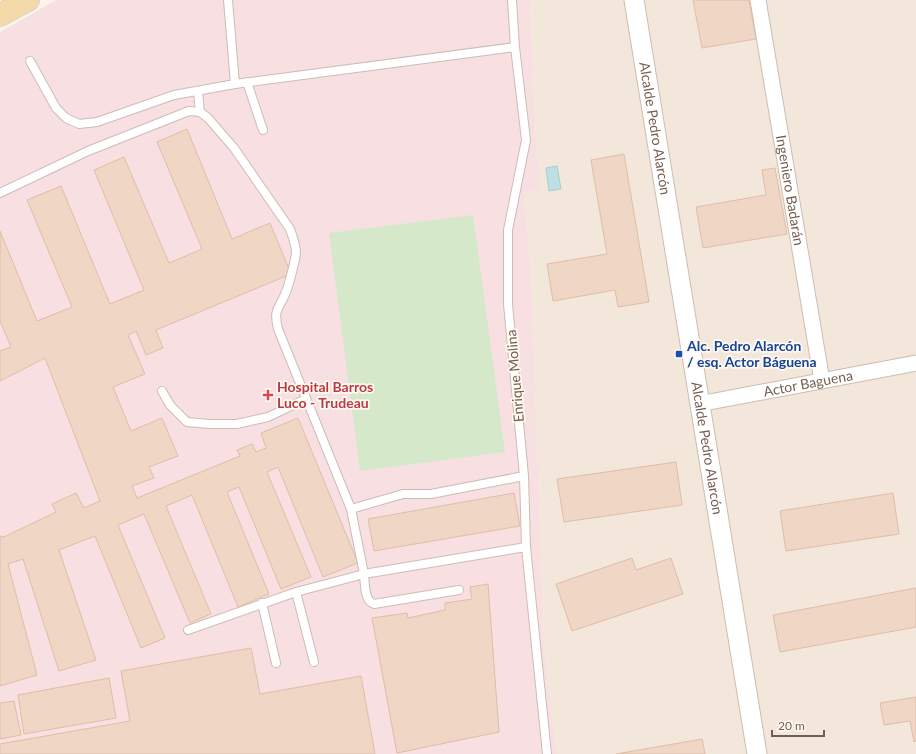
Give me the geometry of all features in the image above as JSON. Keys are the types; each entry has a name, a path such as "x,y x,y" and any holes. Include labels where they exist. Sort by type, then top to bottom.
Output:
{"main road":[{"path":"0,15 28,0"}],"street":[{"name":"Alcalde Pedro Alarcón","path":"634,0 757,754"},
{"name":"Ingeniero Badarán","path":"758,0 822,381"},
{"name":"Actor Baguena","path":"699,404 916,363"}],"lane":[{"path":"228,0 235,84"},
{"name":"Enrique Molina","path":"512,0 515,47 526,140 508,230 508,304 524,476 526,547 547,754"},
{"path":"30,61 56,108 66,118 79,124 97,122 174,95 235,84 515,47"},
{"path":"247,82 263,130"},
{"path":"198,91 200,112"},
{"path":"0,193 96,148 189,111 200,112 208,118 234,148 290,229 294,240 296,253 291,274 286,292 278,307 275,317 278,329 351,509 370,603 374,604 459,590"},
{"path":"162,391 170,405 187,422 209,424 237,424 268,417 306,399"},
{"path":"351,509 403,494 432,494 524,476"},
{"path":"188,630 296,592 364,574 526,547"},
{"path":"296,592 314,662"},
{"path":"262,604 276,663"}],"shaded area":[{"name":"Hospital Barros Luco - Trudeau","path":"56,0 530,0 536,140 542,191 524,192 531,271 544,642 557,754 0,754 0,32"},
{"path":"530,0 916,0 916,754 557,754 544,642 531,271 524,192 542,191 536,140"}],"green space":[{"path":"473,215 505,452 360,471 329,233"}],"water":[{"path":"557,166 561,189 549,191 546,168"}],"building":[{"path":"693,0 749,0 756,39 702,48"},
{"path":"187,129 232,239 270,223 291,274 156,330 163,348 146,355 136,331 128,335 145,374 113,387 131,431 162,418 178,456 149,467 154,478 132,486 137,498 240,456 237,450 252,444 256,452 266,448 261,433 298,418 358,563 323,577 278,467 267,472 311,577 281,589 239,487 227,492 269,594 238,607 192,495 166,506 211,614 190,623 144,514 118,525 165,638 141,648 95,536 59,550 96,660 59,671 23,559 8,564 37,675 0,686 0,536 4,537 56,512 52,504 76,493 84,508 100,501 45,358 0,381 0,351 11,347 0,321 0,231 37,321 72,307 27,200 61,186 110,304 144,290 94,170 124,157 169,263 202,249 157,142"},
{"path":"624,154 649,302 618,307 615,290 553,301 547,264 607,254 591,160"},
{"path":"775,168 787,234 703,248 696,207 766,195 762,170"},
{"path":"676,462 682,505 564,522 557,479"},
{"path":"514,493 520,526 374,551 368,519"},
{"path":"893,493 899,534 786,551 780,511"},
{"path":"632,558 636,570 671,558 683,594 572,631 556,584"},
{"path":"488,584 499,732 397,753 372,618 407,613 408,618 445,610 445,603 472,599 470,587"},
{"path":"916,588 916,627 780,652 773,615"},
{"path":"251,648 260,694 361,676 375,754 0,754 0,744 130,721 121,671"},
{"path":"109,678 116,718 24,734 18,695"},
{"path":"916,697 916,741 914,742 910,721 884,725 880,703"},
{"path":"14,701 21,735 0,739 0,703"},
{"path":"702,739 705,754 616,754"}],"place":[{"name":"Alc. Pedro Alarcón / esq. Actor Báguena","path":"679,354"},
{"name":"Hospital Barros Luco - Trudeau","path":"268,395"}]}
